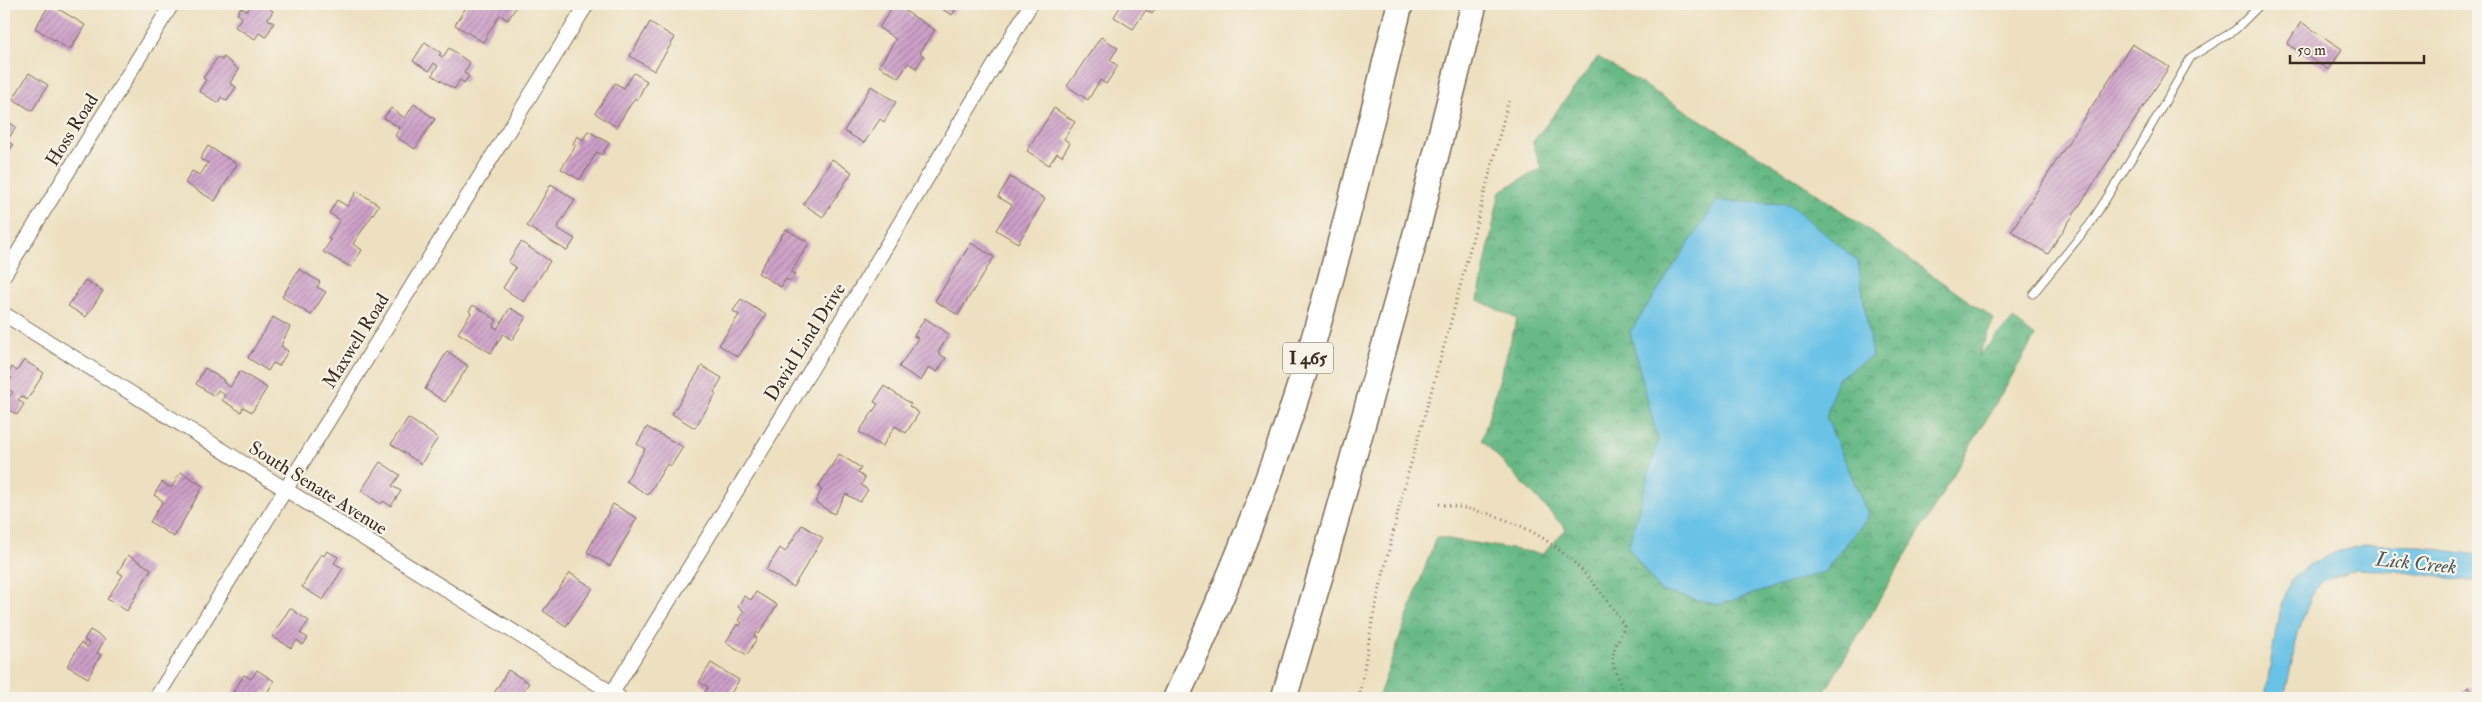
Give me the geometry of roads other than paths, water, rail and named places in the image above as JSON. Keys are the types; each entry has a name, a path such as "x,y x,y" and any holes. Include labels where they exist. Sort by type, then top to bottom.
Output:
{"highway":[{"name":"I 465","path":"1176,698 1245,543 1303,375 1327,292 1400,4"},
{"path":"1284,698 1323,567 1414,239 1474,4"}],"street":[{"name":"Hoss Road","path":"4,275 172,4"},
{"name":"Maxwell Road","path":"156,698 587,4"},
{"name":"David Lind Drive","path":"614,696 1031,4"},
{"name":"South Senate Avenue","path":"4,314 614,696"}],"lane":[{"path":"2033,294 2090,224 2141,144 2191,57 2235,30 2261,4"}],"water":[{"path":"1717,201 1789,204 1858,261 1872,356 1837,379 1826,417 1869,516 1824,572 1718,605 1660,591 1628,547 1658,441 1630,332"},
{"name":"Lick Creek","path":"2369,544 2415,546 2478,555 2478,582 2396,571 2357,569 2322,581 2311,597 2298,633 2284,698 2265,698 2278,618 2290,581 2309,565 2336,552"}]}
